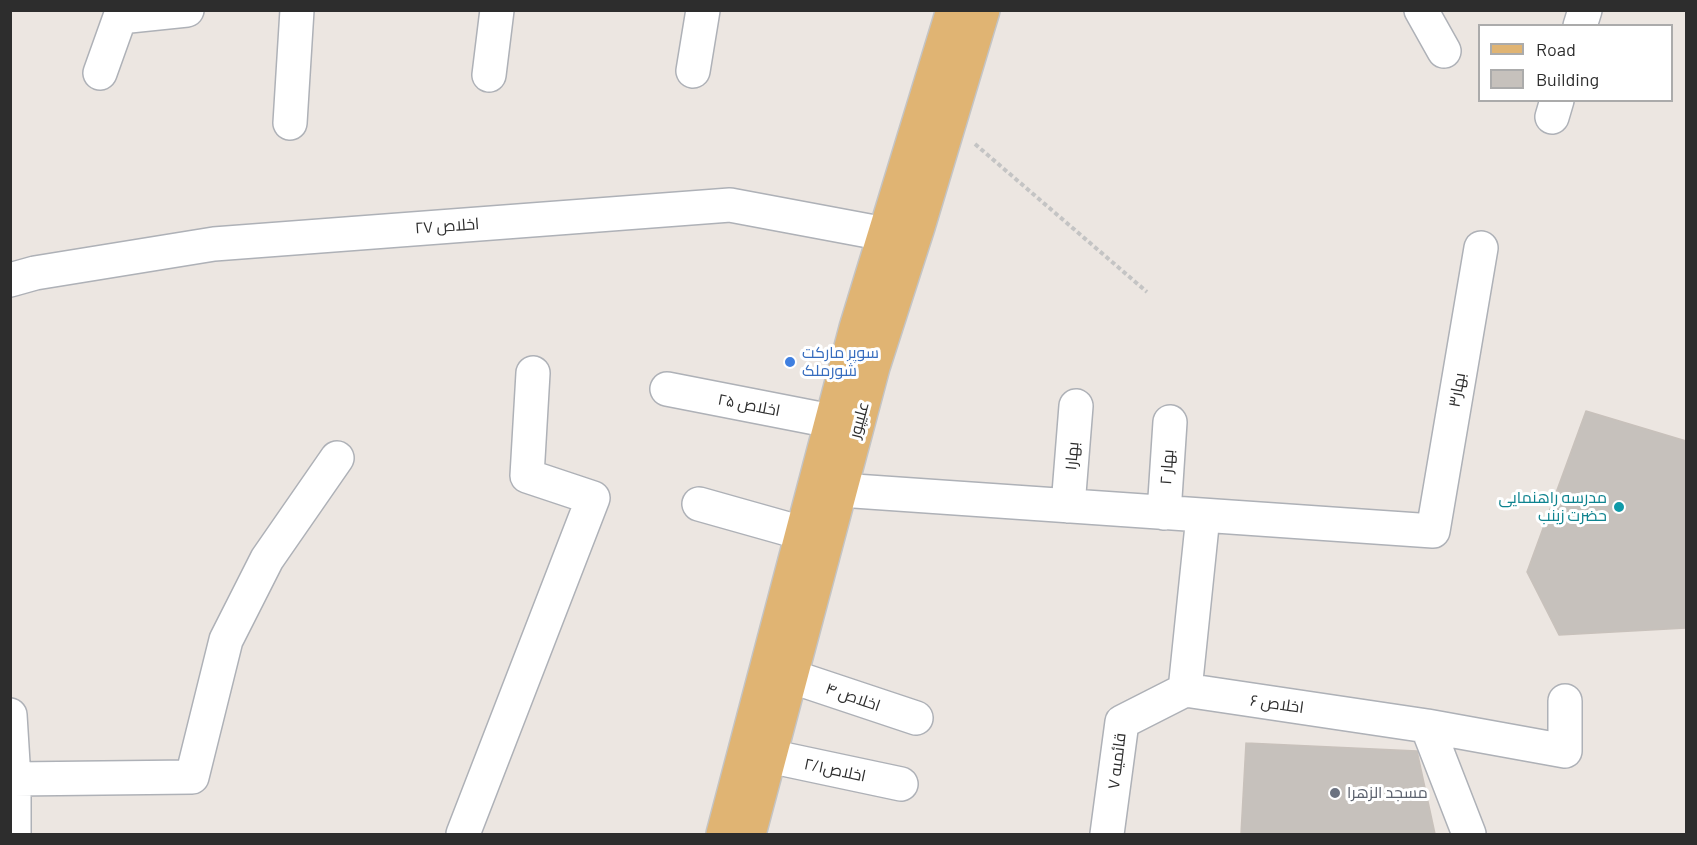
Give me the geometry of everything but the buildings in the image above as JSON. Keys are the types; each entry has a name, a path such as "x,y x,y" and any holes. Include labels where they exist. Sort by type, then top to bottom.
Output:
{"main road":[{"name":"علیپور","path":"749,834 790,676 827,490 831,421 856,328 953,10"},
{"name":"علیپور","path":"723,834 802,533 827,490 873,367 983,10"}],"street":[{"path":"100,73 120,17 187,10"},
{"path":"290,123 297,10"},
{"path":"489,75 497,10"},
{"path":"693,71 703,10"},
{"path":"1421,10 1444,51"},
{"name":"اخلاص ۲۷","path":"10,280 35,273 214,244 730,205 885,234"},
{"name":"بهار۳","path":"1203,516 1433,531 1481,248"},
{"path":"463,834 593,498 527,476 533,373"},
{"name":"اخلاص ۲۵","path":"667,389 831,421"},
{"name":"بهار۱","path":"1068,506 1076,406"},
{"name":"بهار ۲","path":"1164,513 1170,422"},
{"path":"14,779 192,777 226,640 267,559 337,458"},
{"path":"827,490 1203,516 1185,690"},
{"path":"699,504 802,533"},
{"name":"اخلاص ۴","path":"790,676 916,718"},
{"name":"اخلاص ۶","path":"1185,690 1427,726 1565,751 1565,700"},
{"name":"قائمیه ۷","path":"1107,834 1122,722 1185,690"},
{"path":"10,715 14,779 14,834"},
{"path":"1427,726 1469,834"},
{"name":"اخلاص۲/۱","path":"769,756 901,784"}],"path":[{"path":"950,122 1147,292"}],"place":[{"name":"سوپر مارکت شورملک","path":"790,362"},
{"name":"مدرسه راهنمایی حضرت زینب","path":"1619,507"},
{"name":"مسجد الزهرا","path":"1335,793"}]}
